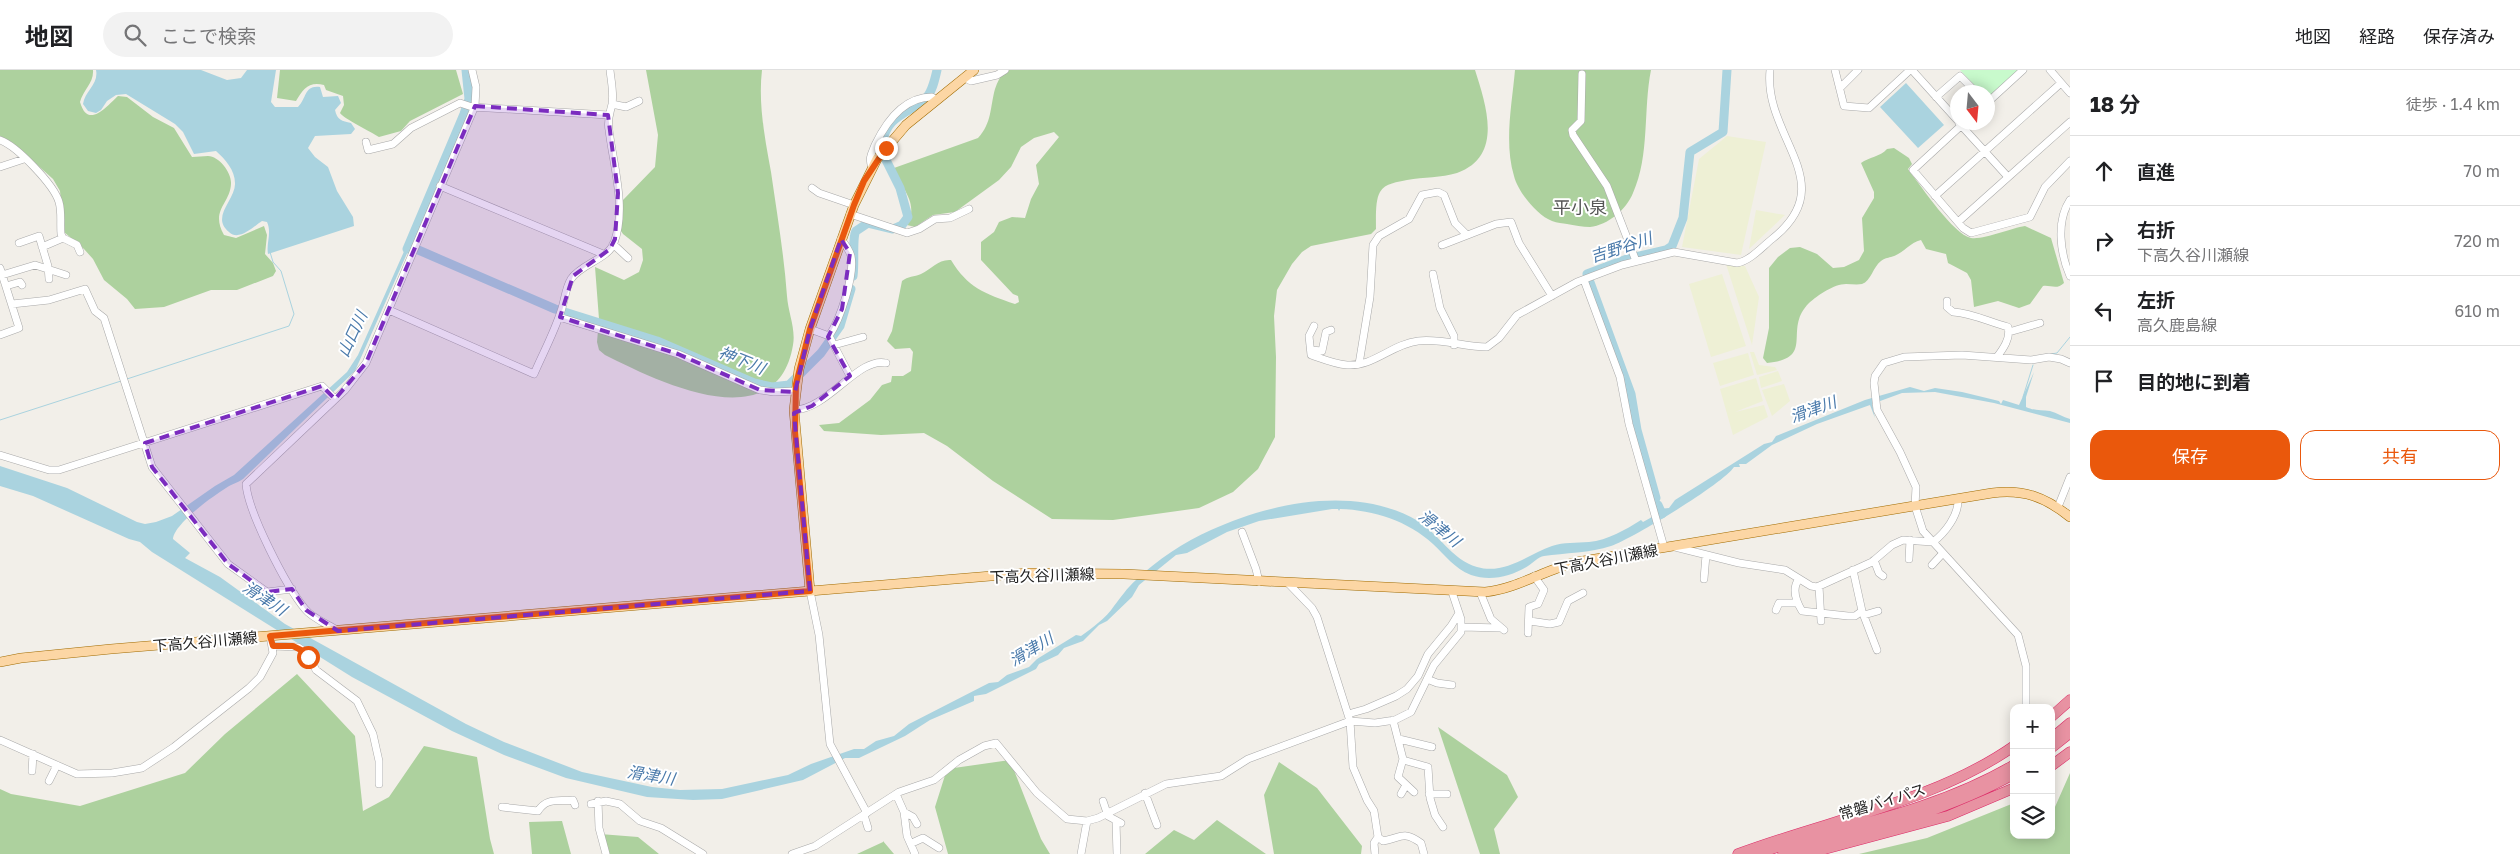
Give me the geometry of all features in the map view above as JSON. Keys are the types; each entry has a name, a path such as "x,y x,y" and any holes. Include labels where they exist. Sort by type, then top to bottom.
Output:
{"highway":[{"path":"2055,713 2070,700"},
{"path":"2055,735 2070,723"},
{"path":"2055,745 2070,733"},
{"path":"1738,854 1919,794 1969,772 2010,748"},
{"path":"2055,763 2070,752"},
{"name":"常磐バイパス","path":"1755,854 1926,804 1976,785 2010,767"},
{"name":"常磐バイパス","path":"1782,854 1929,812 1964,800 2010,776"},
{"path":"1806,854 1948,816 2010,790"}],"main road":[{"path":"810,591 794,410 799,369 810,329 850,214 875,163 929,98 965,78 974,70"},
{"name":"下高久谷川瀬線","path":"0,662 52,654 1027,573 1124,574 1288,584 1480,592 1503,589 1534,576 1577,562 1958,499 2016,492 2042,498 2070,517"}],"street":[{"path":"338,631 306,610 292,589 266,544 246,484 355,379 366,363 474,106 476,87 472,70"},
{"path":"389,310 534,374 560,313 566,290 573,276 614,244 618,193 608,115 612,104 610,70"},
{"path":"965,78 971,81 997,75 1005,70"},
{"path":"1314,326 1309,336 1311,355 1328,362 1349,366 1367,363 1401,343 1421,340 1487,347 1498,338 1517,315 1587,279 1635,258 1674,252 1742,262 1781,232 1798,210 1803,194 1802,180 1774,107 1770,86 1770,70"},
{"path":"1836,70 1844,106 1870,108 1911,70 1950,112"},
{"path":"1840,88 1858,70"},
{"path":"1995,96 2023,70"},
{"path":"2050,70 2070,93"},
{"path":"1582,74 1581,121 1572,130 1573,135 1577,145 1603,178 1635,258"},
{"path":"1936,97 1960,76 1969,85"},
{"path":"1935,196 2061,83"},
{"path":"875,163 870,162 871,154 890,118 929,98"},
{"path":"612,104 626,106 639,101"},
{"path":"366,142 368,150 388,146 411,128 458,103 474,106 608,115"},
{"path":"1958,222 2070,122"},
{"path":"1954,130 1913,170 1967,232 1976,234 2030,217 2045,187 2070,161"},
{"path":"1967,130 2008,177"},
{"path":"0,140 10,145 44,177 59,202 60,224 64,238 77,245 80,252"},
{"path":"0,167 24,159"},
{"path":"440,186 603,254"},
{"path":"812,188 819,193 854,205"},
{"path":"1359,364 1370,297 1373,245 1378,236 1405,222 1422,195 1438,192 1444,195 1455,223 1467,235"},
{"path":"2070,200 2061,223 2064,258 2070,276"},
{"path":"850,214 907,233 938,218 950,218 968,208"},
{"path":"1442,245 1496,224 1511,222 1519,243 1552,296"},
{"path":"19,243 39,236 49,279"},
{"path":"42,248 64,238"},
{"path":"841,239 848,248 852,264 840,317 831,340 850,376"},
{"path":"614,244 628,258"},
{"path":"0,335 19,328 1,271 35,265 66,275"},
{"path":"1434,274 1440,308 1454,336 1454,345"},
{"path":"1587,279 1620,377 1629,424 1646,470 1658,525 1669,547 1739,563 1775,567 1785,570 1811,586 1819,586 1874,560 1892,545 1903,540 1933,542 1941,536 1948,526 1958,505 1958,499"},
{"path":"6,286 20,282 22,285"},
{"path":"12,304 49,300 84,289 95,311 104,318 152,467 228,564 263,590 292,589"},
{"path":"1946,301 1947,306 1953,312 1967,312 1974,317 2008,327 2009,332 2004,347 1997,357"},
{"path":"560,313 678,354 760,390 774,392 796,388"},
{"path":"2009,332 2040,323"},
{"path":"810,329 831,340 863,337"},
{"path":"1311,350 1322,351 1326,332 1331,330"},
{"path":"2026,704 2026,666 2018,635 1923,531 1915,506 1916,487 1877,409 1875,376 1888,361 1904,357 1997,357 2031,360 2056,358 2070,363"},
{"path":"794,410 803,410 812,406 836,391 850,376 880,361 886,362"},
{"path":"0,455 54,471 322,386 334,399"},
{"path":"2058,508 2070,477"},
{"path":"1242,532 1259,582"},
{"path":"1909,559 1910,540"},
{"path":"1932,565 1943,553"},
{"path":"1704,579 1706,555"},
{"path":"1874,560 1879,573 1883,576"},
{"path":"1853,570 1863,613 1877,650"},
{"path":"1529,627 1529,607 1538,604 1544,590 1534,576"},
{"path":"1799,579 1795,587 1796,603 1802,614 1821,617 1855,616 1863,613 1878,612"},
{"path":"1288,584 1312,608 1317,617 1349,717 1353,767 1367,800 1374,810 1378,837 1374,843 1375,854"},
{"path":"1819,586 1821,617"},
{"path":"810,591 820,635 828,738 865,814 868,828"},
{"path":"1349,717 1375,723 1393,720 1411,712 1440,657 1458,635 1462,627 1452,592"},
{"path":"1462,627 1502,629 1491,619 1480,592"},
{"path":"1519,627 1559,622 1568,601 1583,593"},
{"path":"1776,610 1779,603 1796,603"},
{"path":"792,854 814,846 896,794 934,780 959,760 984,746 996,743 1038,794 1067,819 1087,821 1108,813 1145,793 1176,781 1221,776 1248,759 1349,717 1396,696 1407,689 1418,676 1428,654 1459,613"},
{"path":"1476,635 1485,627"},
{"path":"0,740 68,772 87,775 129,772 150,764 249,688 260,677 271,658 272,636"},
{"path":"273,646 298,647 307,653 316,670 357,701 373,734 379,761 379,784"},
{"path":"1427,679 1437,683 1452,685"},
{"path":"1393,720 1403,760 1398,777 1414,792"},
{"path":"1398,739 1415,742 1419,749 1432,747"},
{"path":"32,770 33,754"},
{"path":"1403,760 1428,767 1429,794 1435,815 1443,827"},
{"path":"49,781 56,765"},
{"path":"1402,794 1406,785"},
{"path":"1145,793 1157,825"},
{"path":"896,794 904,812 907,836 912,843 915,854"},
{"path":"1429,794 1447,794"},
{"path":"502,807 538,811 544,803 552,800 573,800 575,805"},
{"path":"1104,801 1108,816 1119,822 1117,854"},
{"path":"606,854 594,802 620,804 640,821 661,828 703,854"},
{"path":"904,812 913,817 917,824"},
{"path":"1081,854 1087,821"},
{"path":"1378,837 1383,841 1400,835 1412,837 1421,843 1424,854"},
{"path":"912,843 923,838 939,848"}],"highlighted area":[{"path":"475,106 608,115 618,193 615,239 610,249 573,276 560,317 678,354 760,390 795,392 810,329 841,239 850,253 842,309 828,337 850,376 812,406 794,413 810,591 338,631 306,610 292,589 267,592 228,564 152,467 145,443 322,386 335,399 366,363"}],"green space":[{"path":"0,70 93,70 92,79 80,102 83,110 88,114 93,115 103,110 118,96 127,97 153,117 174,128 192,157 208,156 220,162 227,170 231,180 230,191 219,219 224,235 236,238 264,226 267,235 265,254 273,263 276,271 273,276 237,290 211,290 164,307 135,309 127,299 104,280 93,259 84,249 64,232 60,191 53,179 15,145 0,137"},
{"path":"280,70 456,70 463,94 410,121 401,131 379,137 342,115 340,113 344,105 343,96 326,90 324,85 310,85 301,93 296,101 277,98"},
{"path":"646,70 762,70 761,96 766,147 794,339 782,374 764,391 740,397 712,396 683,389 627,366 599,350 597,342 599,319 595,267 624,280 639,272 643,260 642,249 623,234 619,228 623,200 655,167 658,135"},
{"path":"1004,70 1475,70 1487,113 1488,128 1486,142 1481,155 1472,165 1457,173 1445,176 1392,183 1382,189 1378,195 1376,229 1371,234 1311,246 1302,252 1292,264 1277,290 1274,316 1276,357 1275,437 1258,469 1233,492 1199,508 1113,520 1052,519 993,481 947,446 924,433 881,435 824,431 819,425 839,423 870,400 882,385 891,382 892,376 903,376 911,371 913,352 910,348 895,349 887,341 892,331 904,279 921,274 942,261 951,260 970,283 986,293 1015,304 1019,302 1018,296 1013,294 981,260 981,242 994,232 999,222 1012,217 1025,218 1031,199 1039,184 1036,165 1059,137 1054,132 1034,138 1021,147 1011,167 999,180 955,212 933,215 915,227 907,225 910,217 910,202 894,168 978,138 986,127 995,89"},
{"path":"1515,70 1651,70 1644,148 1638,178 1633,193 1626,205 1610,220 1590,227 1554,222 1540,214 1524,196 1514,176 1509,137"},
{"path":"1960,70 2020,70 1995,93 1995,85 1974,85"},
{"path":"1727,136 1766,142 1741,255 1682,247 1699,159"},
{"path":"1894,148 1909,158 1912,164 1908,169 1910,172 1947,219 1964,235 1971,238 1983,237 2025,226 2051,238 2064,283 2056,287 2043,286 2030,304 2019,308 1998,301 1974,307 1971,280 1967,273 1948,263 1946,254 1926,249 1921,240 1899,254 1881,261 1870,277 1862,284 1841,284 1826,290 1809,303 1801,313 1798,323 1797,341 1791,355 1782,360 1767,363 1763,358 1769,328 1769,268 1778,257 1790,248 1800,247 1817,254 1833,268 1844,267 1859,260 1864,251 1862,218 1874,198 1874,192 1861,163 1881,154 1887,149"},
{"path":"1756,210 1785,215 1749,249"},
{"path":"1726,264 1745,266 1759,297 1752,345"},
{"path":"1722,274 1746,346 1711,357 1689,284"},
{"path":"1750,352 1754,352 1759,365 1775,367 1777,370 1757,375"},
{"path":"1748,353 1754,375 1720,386 1713,363"},
{"path":"1778,371 1782,381 1761,388 1759,377"},
{"path":"1756,378 1763,401 1735,412 1764,405 1768,417 1733,435 1720,389"},
{"path":"1784,384 1790,401 1772,416 1762,390"},
{"path":"297,674 355,736 363,811 389,797 424,746 477,757 494,854 0,854 0,789 11,794 80,806 185,773 225,734"},
{"path":"1438,727 1507,775 1518,797 1494,829 1500,854 1480,854"},
{"path":"1010,760 1041,839 1050,854 948,854 935,807 947,769"},
{"path":"1279,762 1317,788 1362,846 1361,854 1274,854 1264,795"},
{"path":"2070,773 2070,854 1859,854 1927,838 2010,805 2010,839 2055,839 2055,807"},
{"path":"1217,820 1266,854 1145,854 1174,830 1194,840"},
{"path":"562,821 571,854 532,854 529,822"},
{"path":"600,834 638,837 659,854 607,854"},
{"path":"883,842 894,854 857,854"}],"water":[{"path":"96,70 201,70 227,80 241,78 247,70 276,70 271,102 275,107 298,107 308,90 315,87 320,87 323,97 338,96 341,103 335,110 337,116 343,121 351,123 355,129 351,134 315,136 308,148 315,157 328,167 337,191 353,217 354,226 268,254 269,230 267,222 262,221 242,234 233,235 224,226 222,220 235,183 235,178 226,161 216,151 194,154 183,132 175,124 126,94 116,95 107,101 101,110 96,113 88,111 83,104 96,79"},
{"path":"1906,83 1944,125 1918,148 1880,107"},
{"path":"406,247 409,249 355,371 243,479 212,497 187,518 175,533 173,539 190,553 185,558 220,577 285,624 466,724 504,742 582,772 652,787 680,790 722,789 788,775 811,764 854,749 864,749 876,741 894,736 909,724 989,683 998,682 1007,675 1029,667 1037,659 1076,635 1081,636 1107,615 1130,586 1162,559 1181,546 1211,530 1260,512 1287,505 1314,502 1342,501 1368,503 1394,510 1418,521 1468,564 1487,569 1497,568 1515,563 1552,546 1596,541 1616,534 1641,520 1643,522 1652,517 1659,509 1669,508 1675,500 1764,444 1772,442 1776,436 1865,400 1910,387 1924,391 1935,388 1962,392 1999,401 2001,404 2003,400 2019,405 2034,372 2026,397 2026,407 2053,412 2070,419 2070,423 1994,403 1935,392 1902,393 1872,404 1875,418 1870,405 1817,424 1772,445 1746,464 1739,464 1740,467 1734,467 1714,485 1677,510 1638,533 1611,546 1542,557 1515,573 1494,578 1479,577 1465,572 1413,529 1378,514 1332,509 1259,521 1227,532 1187,553 1176,555 1139,585 1132,597 1083,641 1064,648 1058,655 1039,664 1036,669 986,694 974,696 974,701 930,720 905,736 859,758 845,758 803,780 722,799 693,800 647,797 566,778 504,755 452,731 352,677 152,552 140,542 129,539 33,496 0,486 0,466 67,488 137,522 145,524 172,516 234,475 347,372 358,355"}],"waterway":[{"name":"山口川","path":"407,249 469,99 466,70"},
{"name":"神下川","path":"882,144 888,127 893,121 925,99 930,93 937,70"},
{"name":"吉野谷川","path":"1656,498 1637,430 1631,394 1587,274 1627,259 1666,250 1672,246 1683,218 1690,152 1723,132 1727,70"},
{"name":"神下川","path":"853,276 856,231 868,223 893,229 902,225 908,217 900,188 886,160"},
{"name":"神下川","path":"409,246 555,309 657,341 754,383 772,387 789,385 821,353 840,326 851,289"},
{"path":"127,379 289,326 294,314 281,271 273,262 270,252"},
{"path":"2051,354 2057,353 2070,337"},
{"path":"2023,397 2033,365"},
{"path":"0,420 121,381"},
{"name":"吉野谷川","path":"1658,505 1662,514"}],"district":[{"name":"平小泉","path":"1580,207"}],"route":[{"path":"308,657 307,653 298,647 273,646 270,636 810,591 795,432 794,401 796,384 810,329 854,205 864,181 886,148"}],"water label":[{"name":"滑津川","path":"1813,409"},
{"name":"滑津川","path":"1440,528"},
{"name":"滑津川","path":"265,598"},
{"name":"滑津川","path":"1031,649"},
{"name":"滑津川","path":"651,775"}]}
